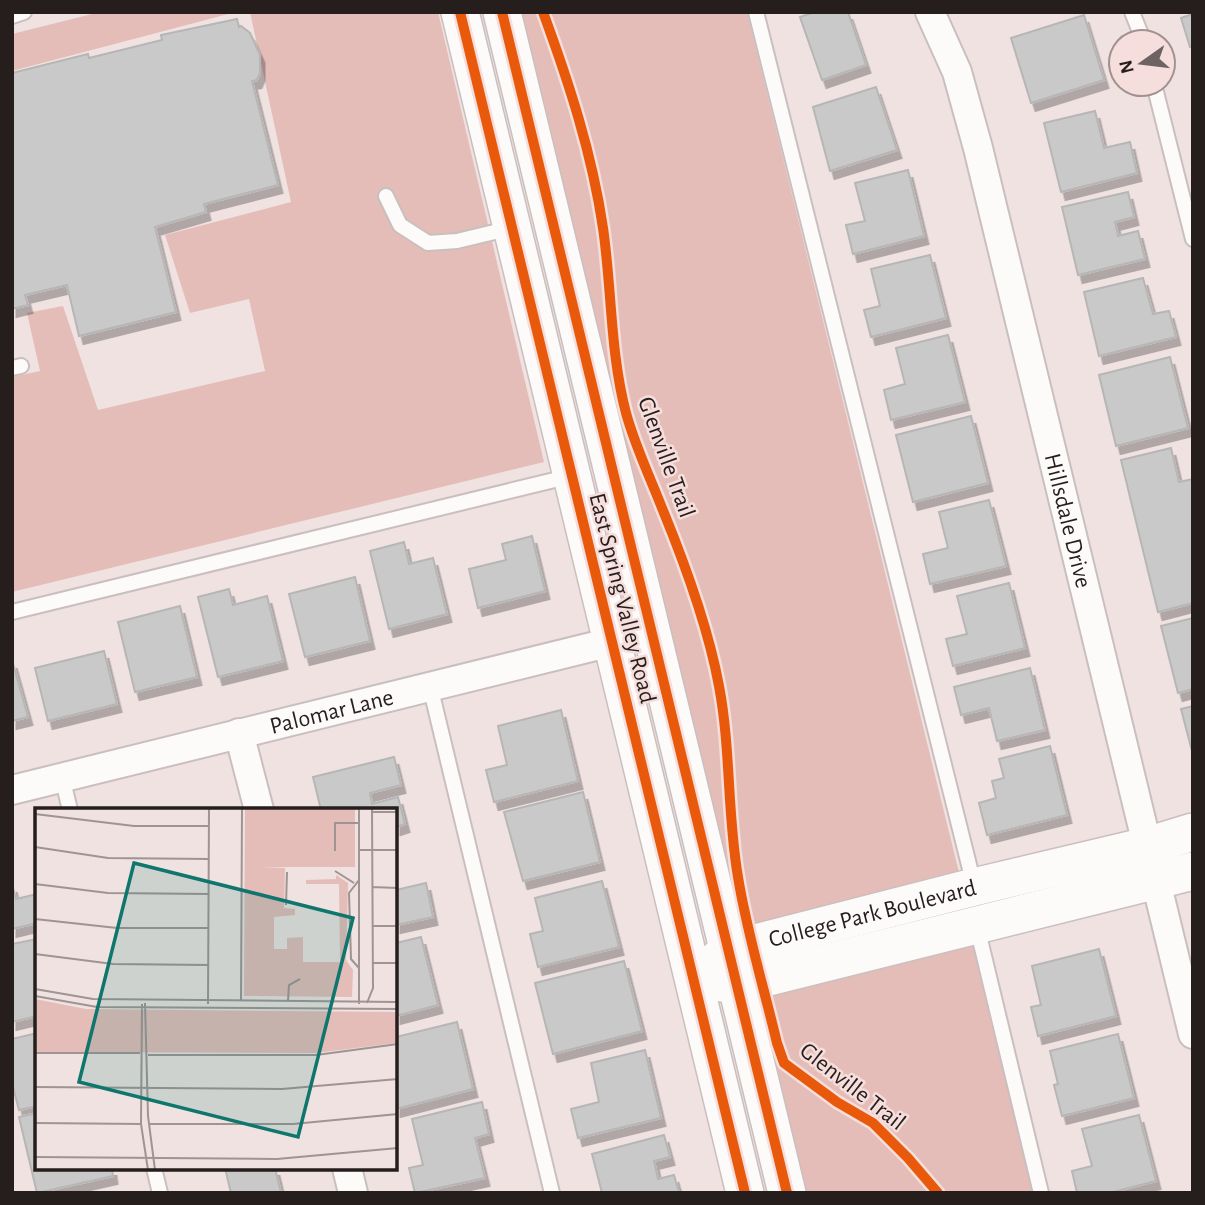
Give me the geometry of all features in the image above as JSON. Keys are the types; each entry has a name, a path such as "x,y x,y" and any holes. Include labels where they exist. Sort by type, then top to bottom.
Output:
{"street":[{"name":"East Spring Valley Road","path":"460,12 745,1193"},
{"name":"East Spring Valley Road","path":"502,12 787,1193"},
{"name":"Hillsdale Drive","path":"930,12 957,72 978,148 1193,1034"},
{"name":"Palomar Lane","path":"12,790 652,632"},
{"path":"239,733 258,808"},
{"name":"College Park Boulevard","path":"694,981 728,950 1147,846 1193,832"},
{"name":"College Park Boulevard","path":"694,981 737,985 1193,871"},
{"path":"347,1170 353,1193"}],"lane":[{"path":"12,16 24,12"},
{"path":"756,12 974,887"},
{"path":"1158,98 1193,239"},
{"path":"386,196 400,225 428,243 457,241 512,228"},
{"path":"12,611 572,475"},
{"path":"430,686 551,1193"},
{"path":"62,777 70,808"},
{"path":"977,927 1041,1193"},
{"path":"154,1170 160,1193"}],"shaded area":[{"path":"100,12 236,12 12,71 12,34"},
{"path":"250,12 438,12 544,462 12,592 12,377 40,371 27,313 63,306 98,410 265,371 249,299 190,313 165,235 291,202"},
{"path":"516,12 747,12 1038,1193 801,1193"}],"building":[{"path":"814,12 848,12 866,65 822,80 800,17"},
{"path":"1193,14 1193,46 1190,47 1181,18"},
{"path":"1084,15 1104,80 1031,103 1011,38"},
{"path":"237,19 239,27 250,33 260,55 260,73 257,80 252,81 278,185 204,204 206,212 155,227 176,312 79,336 67,285 25,295 28,305 12,309 12,73 88,54 89,58 162,40 161,35"},
{"path":"876,87 897,150 830,171 813,107"},
{"path":"1095,111 1104,148 1130,142 1137,173 1061,192 1044,123"},
{"path":"908,170 924,236 853,254 846,225 865,221 855,183"},
{"path":"1128,192 1134,217 1115,222 1118,236 1138,231 1145,259 1078,275 1062,207"},
{"path":"930,255 946,318 871,337 864,310 880,306 871,269"},
{"path":"1143,278 1153,314 1169,311 1176,337 1099,356 1084,292"},
{"path":"948,335 965,402 891,420 884,390 905,384 896,348"},
{"path":"1170,357 1188,428 1116,446 1099,375"},
{"path":"971,416 988,483 913,502 896,435"},
{"path":"1171,448 1179,482 1193,479 1193,603 1158,612 1121,460"},
{"path":"989,500 1006,566 930,584 923,554 948,548 939,512"},
{"path":"532,536 545,591 478,608 469,569 506,560 502,544"},
{"path":"404,542 409,564 433,558 447,614 389,629 370,551"},
{"path":"355,577 370,641 305,657 289,594"},
{"path":"1009,583 1025,648 953,666 946,639 967,634 957,596"},
{"path":"229,589 233,605 267,596 283,661 218,677 198,597"},
{"path":"180,606 197,677 135,692 118,622"},
{"path":"1193,618 1193,689 1178,693 1161,626"},
{"path":"104,651 117,704 48,721 35,668"},
{"path":"12,660 28,717 12,721"},
{"path":"1030,668 1045,730 997,741 989,708 961,715 954,687"},
{"path":"1193,706 1193,755 1181,709"},
{"path":"561,710 578,781 494,802 486,770 507,765 498,726"},
{"path":"1050,746 1067,815 987,835 979,803 996,798 992,781 1004,778 999,759"},
{"path":"394,757 401,785 370,793 372,804 398,797 405,824 397,827 397,808 321,808 313,777"},
{"path":"583,792 600,862 523,881 504,812"},
{"path":"602,881 619,947 538,967 530,934 543,931 535,898"},
{"path":"426,883 433,917 397,925 397,890"},
{"path":"12,884 16,899 35,894 35,923 12,929"},
{"path":"421,937 438,1005 397,1016 397,943"},
{"path":"35,939 35,1016 12,1022 12,944"},
{"path":"1099,949 1116,1016 1038,1036 1031,1007 1041,1005 1032,966"},
{"path":"624,961 642,1031 553,1054 535,983"},
{"path":"457,1022 473,1089 397,1109 397,1037"},
{"path":"35,1033 35,1106 19,1110 12,1083 12,1039"},
{"path":"1118,1034 1134,1098 1062,1116 1054,1085 1058,1084 1050,1051"},
{"path":"645,1050 661,1118 578,1138 571,1109 599,1102 591,1063"},
{"path":"482,1102 489,1134 475,1138 485,1178 415,1193 409,1168 423,1165 412,1119"},
{"path":"35,1113 35,1170 112,1170 113,1176 37,1193 19,1117"},
{"path":"1139,1115 1156,1181 1109,1193 1077,1193 1072,1171 1092,1166 1082,1129"},
{"path":"664,1135 670,1157 654,1161 658,1179 674,1175 679,1193 602,1193 592,1154"},
{"path":"225,1170 275,1170 281,1193 231,1193"}],"cycle path":[{"path":"460,12 745,1193"},
{"path":"502,12 787,1193"},
{"name":"Glenville Trail","path":"543,12 571,92 593,173 606,251 617,367 626,413 687,573 714,663 723,710 738,877 777,1043 784,1063 837,1102 873,1123 938,1193"}]}
